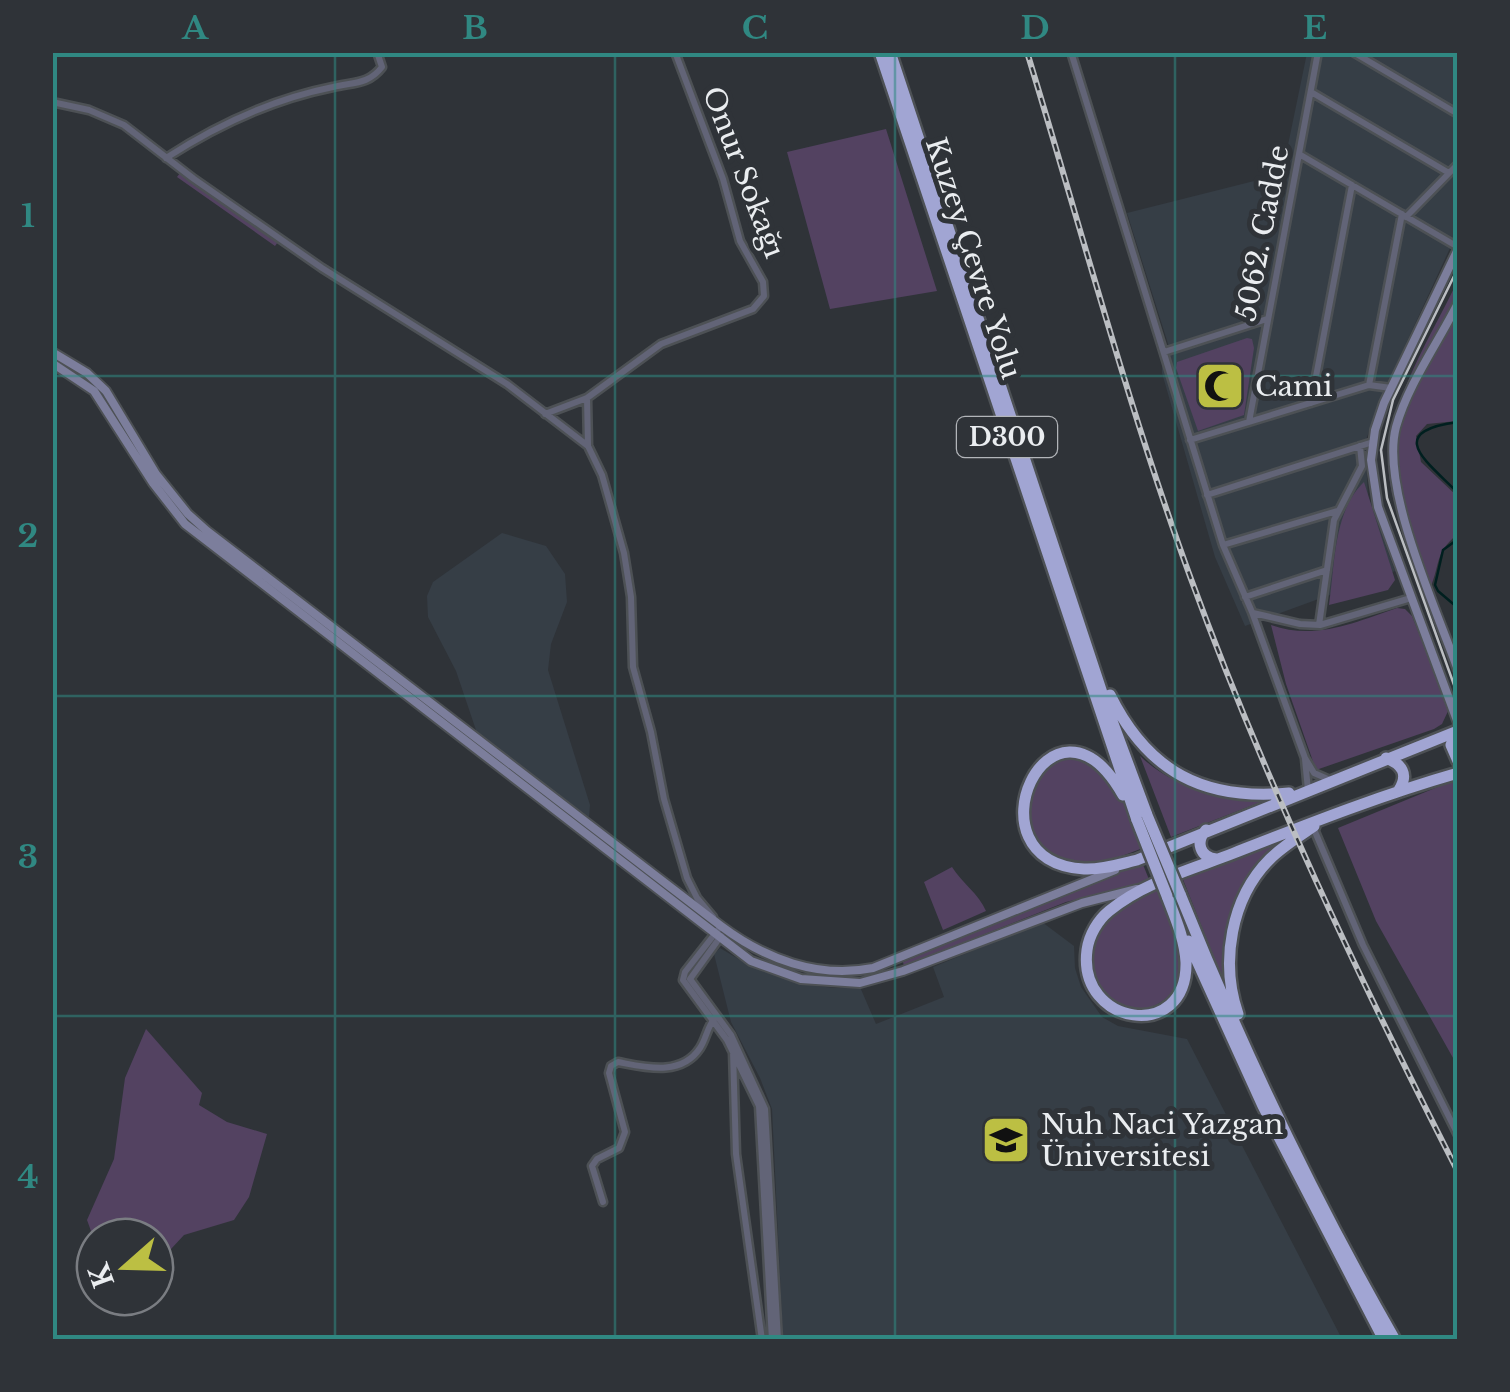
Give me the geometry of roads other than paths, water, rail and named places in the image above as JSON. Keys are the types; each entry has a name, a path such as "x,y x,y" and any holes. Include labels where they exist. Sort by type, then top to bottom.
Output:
{"highway":[{"name":"Kuzey Çevre Yolu","path":"880,52 1142,818"},
{"name":"Kuzey Çevre Yolu","path":"890,52 1142,818"},
{"path":"1074,605 1118,710 1137,740 1158,760 1194,783 1220,791 1270,795 1308,790"},
{"path":"1142,818 1111,774 1080,755 1047,760 1031,775 1024,794 1027,828 1038,848 1051,859 1086,869 1137,860 1457,728"},
{"path":"1457,728 1452,749 1458,761"},
{"path":"1386,758 1404,770 1405,779 1399,790"},
{"path":"1173,895 1186,959 1180,991 1162,1010 1138,1018 1126,1016 1113,1010 1096,990 1087,964 1090,937 1105,914 1151,886 1399,790 1458,773"},
{"path":"1280,1120 1235,1004 1230,983 1231,944 1242,900 1256,876 1274,854 1326,817"},
{"name":"D300","path":"1142,818 1263,1106 1384,1340"},
{"path":"1206,830 1200,838 1200,848 1209,858 1219,859"},
{"name":"D300","path":"1173,895 1280,1120 1394,1340"}],"street":[{"path":"166,158 200,136 255,111 331,87 364,82 382,67 377,52"},
{"name":"Onur Sokağı","path":"545,414 587,398 661,344 753,308 764,296 763,282 738,235 723,179 675,52"},
{"path":"1071,52 1206,495 1305,758 1308,790"},
{"name":"5062. Cadde","path":"1249,422 1318,52"},
{"path":"1353,52 1458,114"},
{"path":"1311,92 1449,173"},
{"path":"52,102 112,120 322,268 494,374 588,446"},
{"path":"1300,154 1458,248 1392,388 1373,442 1372,470 1376,498 1457,728"},
{"path":"1369,385 1404,216 1458,164"},
{"path":"1311,403 1352,185"},
{"path":"1458,303 1402,411 1394,433 1392,460 1400,506 1458,670"},
{"path":"1164,352 1268,319"},
{"path":"52,352 106,390 156,474 207,531 721,926 756,948 795,964 838,972 866,970 1137,860"},
{"path":"52,363 94,390 152,483 185,524 746,958 793,977 860,983 911,968 1082,903 1151,886"},
{"path":"1190,440 1369,385 1392,388"},
{"path":"587,398 588,446 602,474 624,553 631,597 632,667 651,732 664,799 690,885 721,926"},
{"path":"1206,495 1373,442"},
{"path":"1318,625 1337,510 1362,466 1360,446"},
{"path":"1223,545 1337,510"},
{"path":"1245,596 1326,570"},
{"path":"1252,612 1318,625 1412,598"},
{"path":"1305,758 1320,778 1332,780"},
{"path":"1314,827 1363,945 1458,1136"},
{"path":"721,926 718,938 690,979 731,1034 765,1109 775,1340"},
{"path":"718,938 683,978 733,1050 762,1121 775,1340"},
{"path":"603,1202 592,1166 596,1159 620,1148 625,1135 610,1068 618,1062 660,1069 678,1066 697,1052 714,1019"},
{"path":"733,1050 736,1154 762,1340"}],"waterway":[{"path":"1458,422 1422,433 1417,441 1425,460 1458,493"},
{"path":"1458,539 1443,550 1435,585 1458,608"}],"tram line":[{"path":"1458,268 1393,400 1381,450 1387,498 1458,696"}],"railway":[{"path":"1027,52 1146,449 1220,655 1316,880 1458,1172"}],"place":[{"name":"Cami","path":"1220,386"},
{"name":"Nuh Naci Yazgan Üniversitesi","path":"1006,1140"}]}
